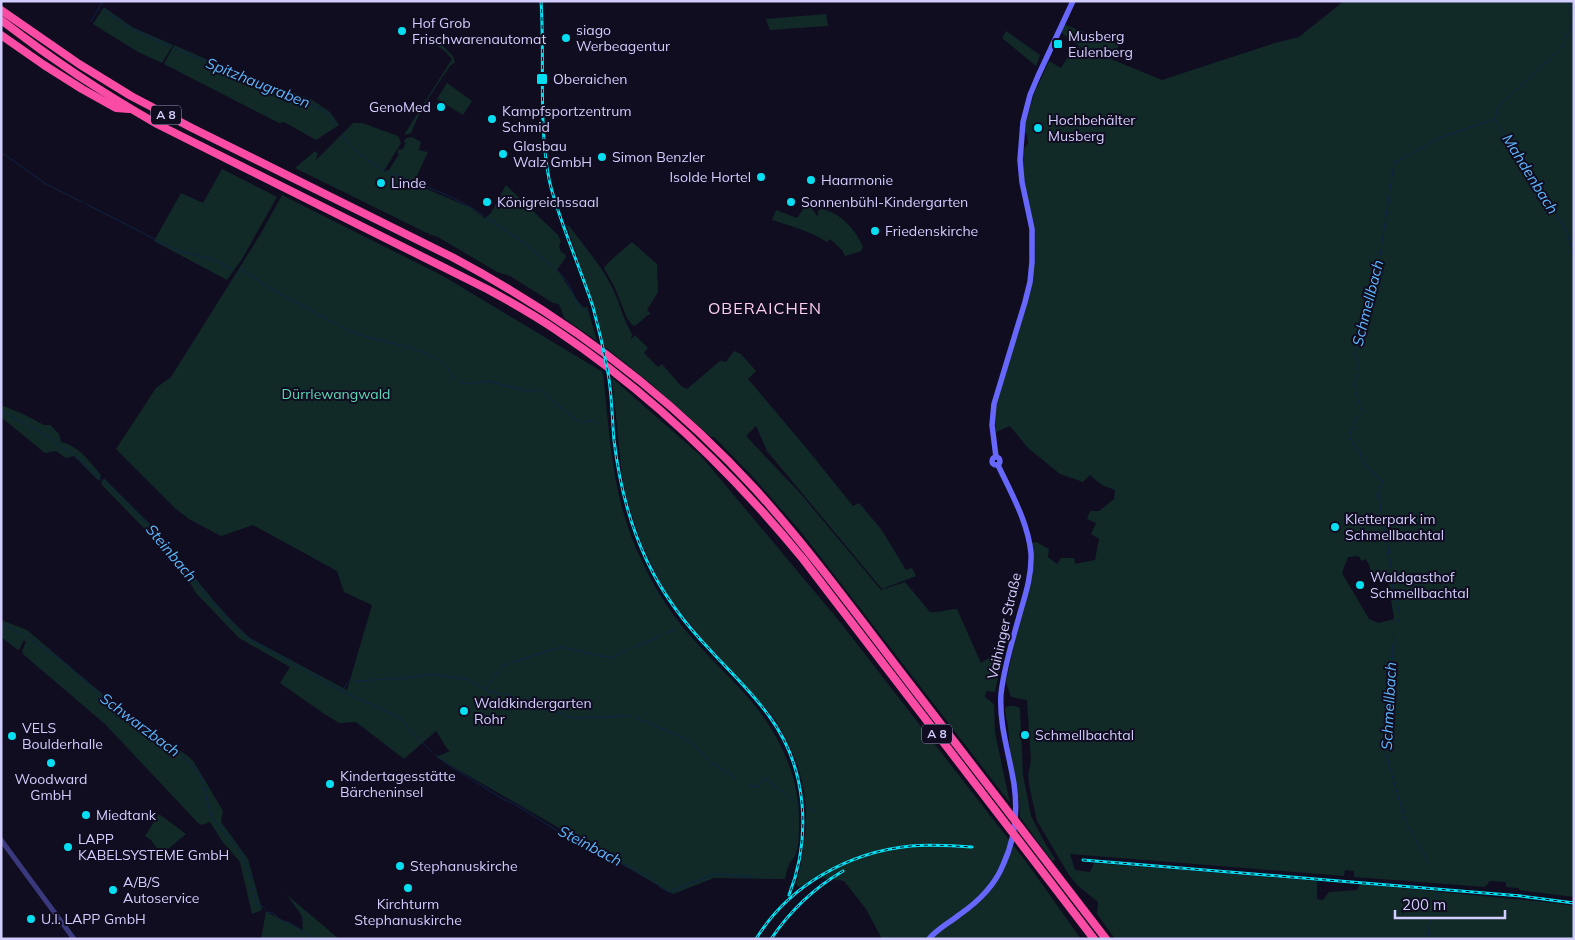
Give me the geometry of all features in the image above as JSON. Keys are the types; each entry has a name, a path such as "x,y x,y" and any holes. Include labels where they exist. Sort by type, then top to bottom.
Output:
{"highway":[{"name":"A 8","path":"1,10 79,64 131,96 466,264 535,305 599,349 648,387 740,473 781,518 1106,939"},
{"name":"A 8","path":"1,20 51,57 131,109 187,140 494,293 539,319 601,362 651,402 745,491 779,530 1094,939"},
{"name":"A 8","path":"1,35 82,89 116,108 131,109"}],"main road":[{"name":"Vaihinger Straße","path":"929,939 984,895 999,874 1009,850 1015,821 1015,798 1002,729 1001,698 1006,662 1028,583 1031,568 1031,552 1023,520 998,465 1000,460 996,457 992,426 994,403 1031,273 1032,229 1021,174 1020,145 1026,107 1072,1"}],"street":[{"path":"1,840 74,939"}],"green space":[{"path":"1344,1 1574,1 1574,897 1519,890 1519,888 1506,887 1506,882 1490,881 1485,887 1354,877 1354,871 1345,870 1344,876 1070,854 1075,870 1090,872 1094,863 1317,881 1317,899 1323,900 1329,892 1357,890 1360,884 1574,906 1574,939 1115,939 1097,914 1098,902 1078,886 1069,875 1037,821 1028,775 1031,761 1027,700 1011,697 1006,682 1033,560 1032,543 1036,542 1049,549 1048,557 1057,564 1061,558 1074,558 1075,564 1095,560 1099,539 1091,534 1096,523 1087,519 1090,511 1099,511 1114,499 1115,490 1102,485 1090,475 1083,482 1060,474 1028,448 1010,426 996,432 995,407 1035,257 1022,152 1028,143 1027,135 1023,130 1034,94 1049,61 1061,68 1075,45 1084,49 1064,35 1062,32 1063,24 1119,45 1111,59 1162,80 1299,37","holes":["1358,556 1362,561 1365,559 1367,561 1373,577 1387,574 1394,619 1378,623 1369,619 1342,573 1348,557"]},
{"path":"104,7 132,27 173,45 162,63 138,52 93,24"},
{"path":"826,14 828,26 770,30 766,19"},
{"path":"1006,31 1040,55 1036,66 1002,38"},
{"path":"434,37 453,56 455,62 450,66 428,99 411,133 404,135 452,59 445,51 433,43"},
{"path":"174,45 217,64 311,99 330,112 339,125 316,140 284,122 279,123 164,64"},
{"path":"447,83 472,101 463,115 437,99"},
{"path":"353,123 362,123 398,136 401,143 385,172 389,170 399,154 397,153 399,149 402,150 406,143 404,142 406,138 412,137 421,142 419,150 428,152 415,180 423,183 422,187 469,207 485,218 491,213 506,185 558,235 561,242 559,245 561,252 566,257 557,270 580,304 584,308 587,306 597,341 564,318 559,304 553,303 510,276 497,272 438,237 295,168 315,151 318,154 315,161"},
{"path":"222,169 277,197 242,259 227,280 154,241 181,193 203,203"},
{"name":"Dürrlewangwald","path":"282,195 443,276 603,373 618,492 632,538 647,572 665,603 679,622 756,707 774,733 788,762 797,793 799,833 796,853 787,870 785,879 714,878 673,894 436,757 450,751 436,731 404,759 356,722 339,723 280,683 290,667 239,638 196,593 186,576 176,567 175,562 167,552 101,484 104,478 147,521 215,602 250,638 347,690 372,605 344,592 337,571 253,525 221,536 189,519 176,509 116,449 156,388 171,377 260,235"},
{"path":"806,205 810,206 818,217 818,211 821,209 841,218 856,234 863,247 861,251 845,256 842,250 830,239 827,242 807,232 772,220 776,210 797,218"},
{"path":"567,226 569,226 598,263 608,279 632,334 631,339 635,335 648,348 644,353 658,367 662,364 681,386 687,389 720,361 726,362 734,351 741,354 756,371 748,379 853,506 859,503 881,529 906,570 912,568 916,576 882,589 767,451 756,426 746,436 800,493 881,590 905,582 930,612 957,609 981,663 1004,648 995,692 986,691 985,697 994,704 995,733 1010,803 802,533 753,477 714,437 711,437 650,383 605,347 598,318"},
{"path":"632,242 657,264 658,292 647,310 651,314 633,326 627,318 615,288 604,268"},
{"path":"612,378 701,456 840,622 1027,863 1081,939 882,939 866,909 844,881 815,877 800,887 796,885 805,839 806,817 801,776 794,756 785,736 772,715 704,641 671,600 658,578 641,542 627,499 622,475"},
{"path":"1,405 44,425 50,425 59,434 61,442 79,451 88,460 101,475 99,481 74,456 66,458 56,451 45,453 1,417"},
{"path":"1,620 27,630 106,697 194,762 223,811 221,822 248,859 262,910 252,914 240,862 222,841 210,822 202,825 198,823 105,724 24,655 22,651 26,642 24,640 18,650 1,637"},
{"path":"1006,707 1020,708 1023,775 1031,816 1055,859 1053,862 1020,817 1019,799 1005,711"},
{"path":"159,814 186,834 162,854 152,841 145,836"},
{"path":"287,895 339,939 261,939 266,912 303,930 302,916"}],"waterway":[{"path":"91,21 103,1"},
{"path":"1565,38 1570,30 1569,1"},
{"name":"Spitzhaugraben","path":"103,10 134,30 171,47"},
{"path":"1495,119 1497,110 1504,101 1565,43"},
{"name":"Spitzhaugraben","path":"174,48 321,109 329,115 336,125"},
{"name":"Schmellbach","path":"1397,624 1400,617 1393,592 1391,565 1378,494 1383,481 1362,461 1360,451 1354,446 1349,436 1362,412 1355,387 1358,373 1357,368 1360,366 1355,350 1360,343 1360,329 1376,283 1394,163 1439,138 1495,119"},
{"name":"Mahdenbach","path":"1495,120 1542,190 1567,232 1574,257"},
{"name":"Spitzhaugraben","path":"342,134 361,155 384,170"},
{"path":"1,152 46,184 82,202"},
{"name":"Spitzhaugraben","path":"387,172 448,196 483,215"},
{"path":"86,204 178,251 212,259 233,270"},
{"name":"Spitzhaugraben","path":"486,217 520,240 558,271 567,281 577,302 587,313"},
{"path":"240,269 264,285 336,324"},
{"path":"339,326 351,332 407,347 432,356 446,366 454,379"},
{"path":"459,382 471,384 487,381 532,392 539,389 575,419 582,422"},
{"name":"Steinbach","path":"1,411 48,436 60,446 70,451 103,481 165,541 201,590 246,637 342,691 400,718 412,733 432,752"},
{"path":"585,422 590,420 597,423"},
{"name":"Schwarzbach","path":"1,624 24,635"},
{"path":"666,633 676,629"},
{"name":"Schmellbach","path":"1393,632 1394,644 1392,649 1385,751 1406,823 1428,861"},
{"path":"633,648 660,636"},
{"name":"Schwarzbach","path":"30,639 64,662 103,697 149,728 161,741 179,753 198,772 203,783 211,816 241,853 251,877 257,904 265,908"},
{"path":"513,662 561,647 612,657 627,650"},
{"path":"501,667 509,663"},
{"path":"486,689 499,669"},
{"name":"Steinbach","path":"354,681 409,678 434,674 470,680 489,692 501,694"},
{"name":"Steinbach","path":"342,691 348,682"},
{"name":"Steinbach","path":"505,694 518,698"},
{"name":"Steinbach","path":"523,699 573,718 631,716"},
{"name":"Steinbach","path":"636,718 686,739 711,762 736,778"},
{"name":"Steinbach","path":"436,755 503,799 558,831 577,838 589,847 612,859 618,860 652,879 668,892 715,874 753,877"},
{"name":"Steinbach","path":"749,784 755,787 760,785 762,780 766,779 789,797"},
{"name":"Steinbach","path":"791,799 798,803"},
{"name":"Steinbach","path":"803,805 814,811"},
{"name":"Schmellbach","path":"1428,939 1437,893"},
{"name":"Schwarzbach","path":"266,912 273,913 282,922 288,922 315,939"}],"railway":[{"path":"541,1 543,113 549,179 561,220 593,307 605,356 616,456 626,502 641,547 653,574 667,597 701,641 748,690 769,716 782,736 791,757 798,779 802,802 803,826 801,849 789,895"},
{"path":"756,939 785,903 803,887 843,864 865,855 911,846 972,847"},
{"path":"1083,860 1521,896 1574,903"},
{"path":"771,939 803,901 843,871"}],"place":[{"name":"Hof Grob Frischwarenautomat","path":"402,31"},
{"name":"siago Werbeagentur","path":"566,38"},
{"name":"Musberg Eulenberg","path":"1058,44"},
{"name":"Oberaichen","path":"542,79"},
{"name":"GenoMed","path":"441,107"},
{"name":"Kampfsportzentrum Schmid","path":"492,119"},
{"name":"Hochbehälter Musberg","path":"1038,128"},
{"name":"Glasbau Walz GmbH","path":"503,154"},
{"name":"Simon Benzler","path":"602,157"},
{"name":"Isolde Hortel","path":"761,177"},
{"name":"Haarmonie","path":"811,180"},
{"name":"Linde","path":"381,183"},
{"name":"Königreichssaal","path":"487,202"},
{"name":"Sonnenbühl-Kindergarten","path":"791,202"},
{"name":"Friedenskirche","path":"875,231"},
{"name":"Kletterpark im Schmellbachtal","path":"1335,527"},
{"name":"Waldgasthof Schmellbachtal","path":"1360,585"},
{"name":"Waldkindergarten Rohr","path":"464,711"},
{"name":"Schmellbachtal","path":"1025,735"},
{"name":"VELS Boulderhalle","path":"12,736"},
{"name":"Woodward GmbH","path":"51,763"},
{"name":"Kindertagesstätte Bärcheninsel","path":"330,784"},
{"name":"Miedtank","path":"86,815"},
{"name":"LAPP KABELSYSTEME GmbH","path":"68,847"},
{"name":"Stephanuskirche","path":"400,866"},
{"name":"Kirchturm Stephanuskirche","path":"408,888"},
{"name":"A/B/S Autoservice","path":"113,890"},
{"name":"U.I. LAPP GmbH","path":"31,919"}],"district":[{"name":"OBERAICHEN","path":"765,308"}]}
